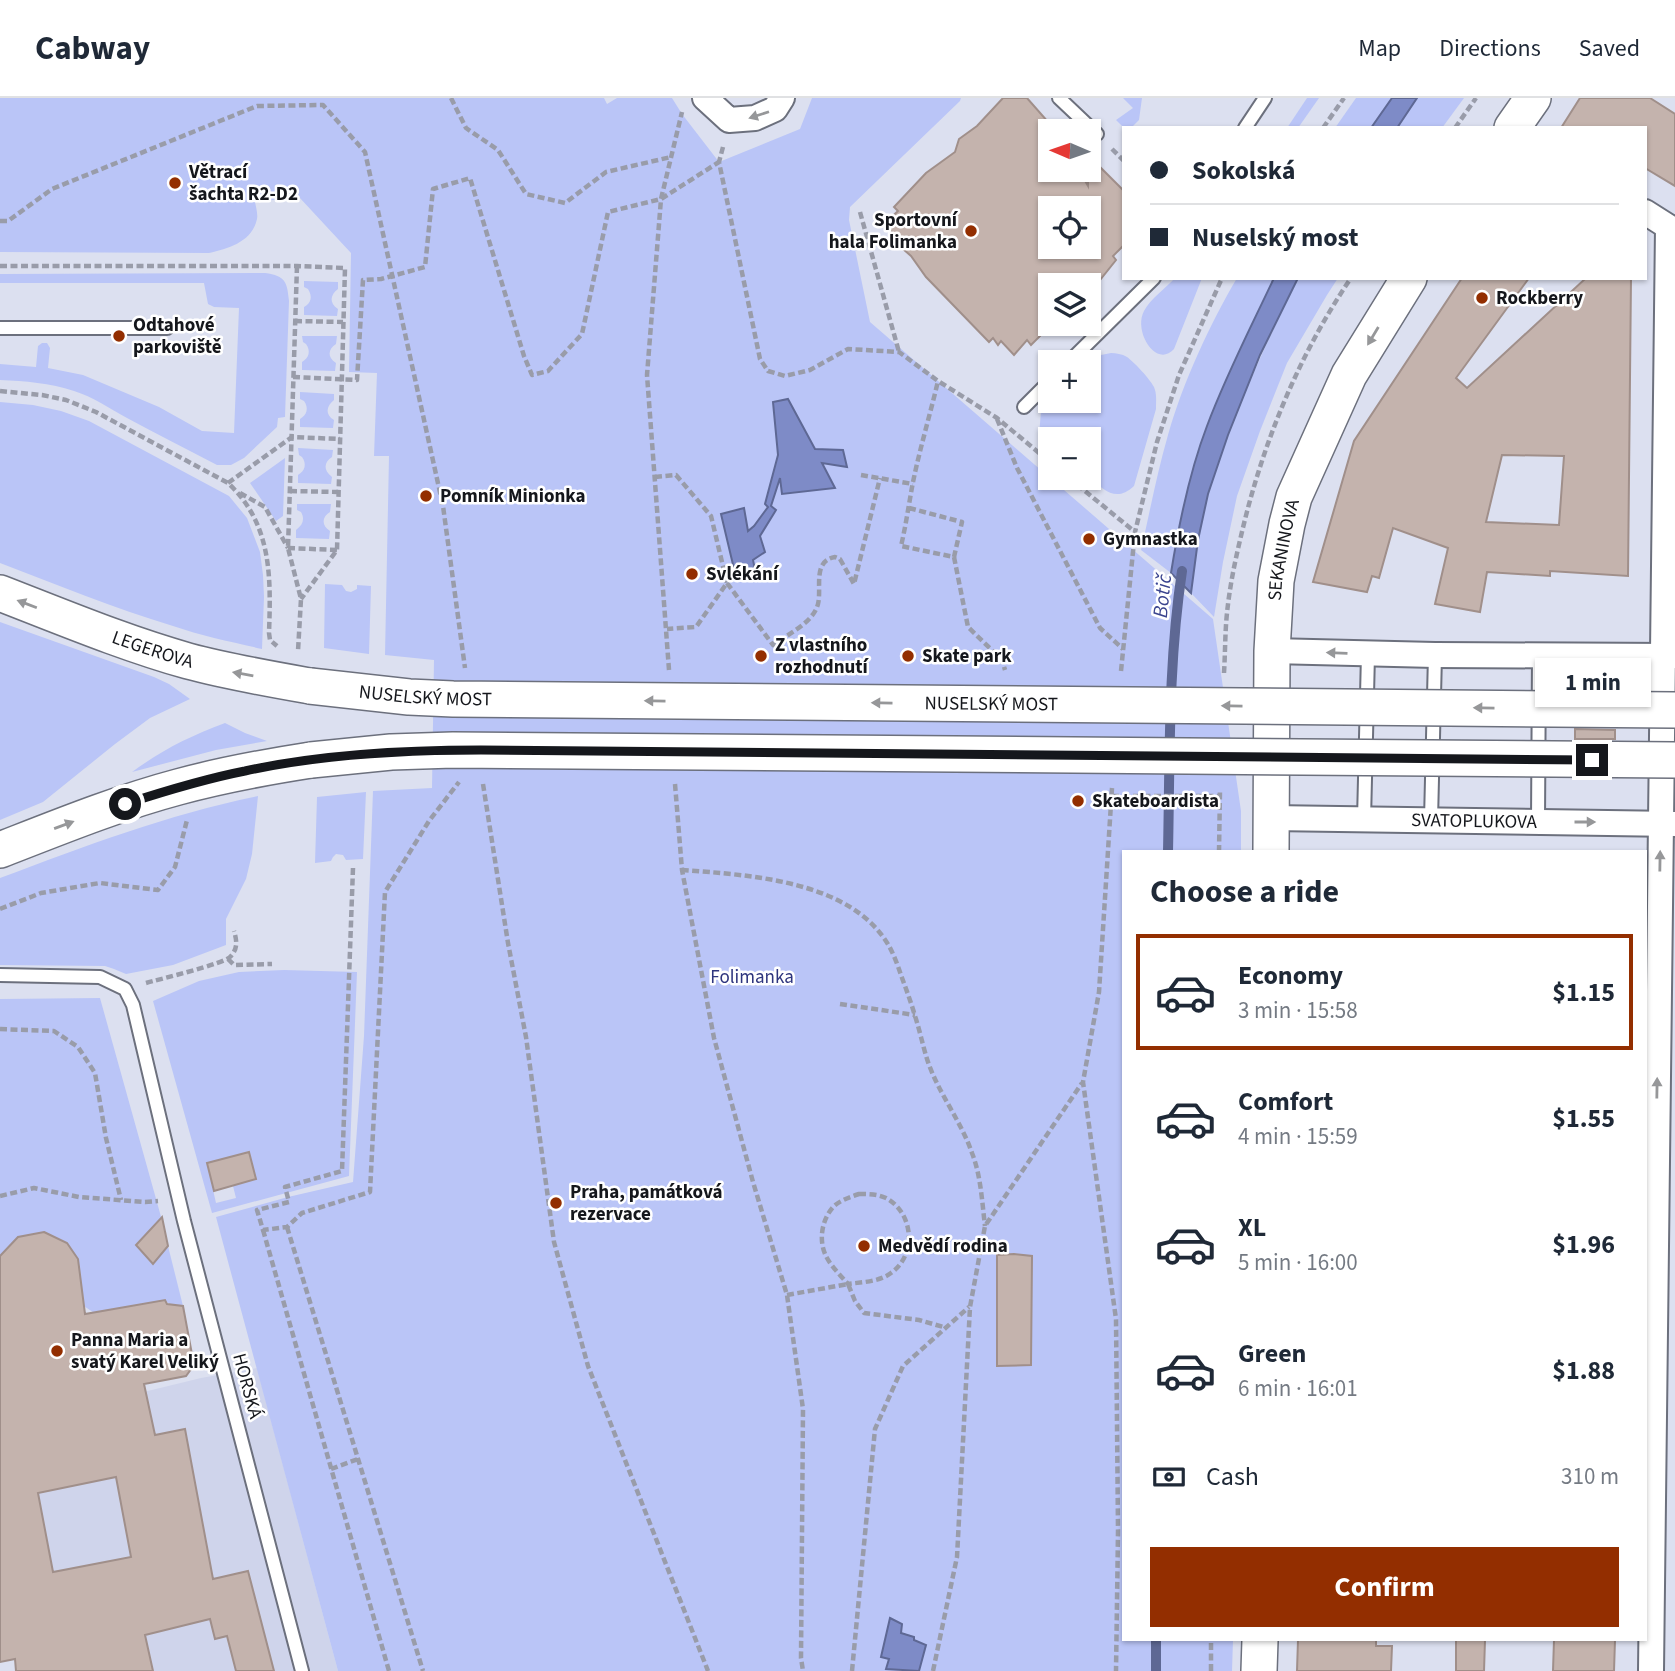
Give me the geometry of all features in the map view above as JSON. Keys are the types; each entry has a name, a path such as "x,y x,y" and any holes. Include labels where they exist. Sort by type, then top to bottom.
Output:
{"main road":[{"path":"1514,126 1533,98"},
{"name":"SEKANINOVA","path":"1271,850 1272,651 1280,555 1294,497 1349,374 1408,280"},
{"name":"LEGEROVA","path":"0,593 109,635 221,670 310,670"},
{"name":"NUSELSKÝ MOST","path":"310,670 409,697 453,699 1675,710"},
{"path":"0,850 108,809 175,788 247,770 391,752 453,750 1675,760"},
{"path":"1259,1671 1260,1641"}],"street":[{"path":"694,102 729,120 755,118 775,109 782,98"},
{"path":"1647,213 1672,229 1668,823 1651,1671"},
{"path":"1272,651 1669,656"},
{"name":"SVATOPLUKOVA","path":"1272,818 1668,823"}],"lane":[{"path":"1059,98 1081,119"},
{"path":"1246,126 1265,98"},
{"path":"1081,350 1152,280"},
{"path":"0,328 167,328"},
{"path":"1024,407 1038,393"},
{"path":"1364,820 1368,654"},
{"path":"1431,820 1434,655"},
{"path":"1538,822 1539,655"},
{"path":"0,975 100,977 125,989"},
{"name":"HORSKÁ","path":"125,989 133,1005 178,1198 302,1671"}],"path":[{"path":"257,106 261,98"},
{"path":"451,98 466,128 498,150 526,194 565,203 606,172 671,157"},
{"path":"1325,126 1344,98"},
{"path":"1456,126 1476,98"},
{"path":"670,681 647,375 662,199 671,157 694,102"},
{"path":"0,221 8,221 52,189 257,106 323,106 365,152 443,506 459,628"},
{"path":"729,120 719,162 760,359 768,371 785,376 810,370 848,349 899,352 938,381 997,418 1038,452"},
{"path":"293,377 357,380 363,280 381,279 425,267 433,189 470,178 524,356 532,375 548,371 582,334 608,212 662,199 719,162"},
{"path":"860,212 899,352"},
{"path":"0,266 345,268 337,550 301,600"},
{"path":"297,266 289,548 301,600 298,651 310,670"},
{"path":"295,321 343,322"},
{"path":"909,508 962,522 954,557 901,546 913,484 938,381"},
{"path":"0,391 66,400 96,412 228,483 253,516 262,535 270,572 270,640 280,648"},
{"path":"997,418 1017,468 1100,628 1123,649"},
{"path":"228,483 292,437 340,439"},
{"path":"655,477 676,475 711,516 727,583 773,645 814,613 820,595 820,571 826,560 835,557 840,559 854,584 880,478"},
{"path":"861,475 913,484"},
{"path":"1084,490 1135,532"},
{"path":"290,491 338,492"},
{"path":"237,492 265,507 289,548"},
{"path":"289,548 337,550"},
{"path":"667,629 696,627 727,583"},
{"path":"289,650 298,651"},
{"path":"674,773 682,870 719,1059 787,1295 803,1409 800,1658 803,1671"},
{"path":"263,1230 287,1227 302,1213 370,1192 385,892 429,821 462,778"},
{"path":"482,783 526,1037 554,1242 588,1366 708,1671"},
{"path":"1112,796 1220,796"},
{"path":"0,909 41,892 100,883 158,890 175,867 187,820 199,817"},
{"path":"353,868 342,1171 285,1187 289,1202 257,1210 389,1671"},
{"path":"682,870 765,878 797,886 824,894 863,916 889,946 915,1015 928,1063 973,1154 985,1226 970,1307 957,1557 933,1671"},
{"path":"125,989 228,959 236,948 234,931"},
{"path":"228,959 234,965 272,964"},
{"path":"840,1004 915,1015"},
{"path":"0,1028 54,1031 78,1047 95,1073 106,1138 121,1200"},
{"path":"985,1226 1083,1082 1116,1320 1116,1671"},
{"path":"0,1196 34,1188 79,1197 145,1202 178,1198"},
{"path":"787,1295 848,1284 878,1279 892,1273 902,1262 908,1249 910,1234 906,1220 898,1208 886,1198 872,1194 845,1198 833,1207 825,1219 822,1247 828,1261 848,1284 864,1313 919,1320 947,1328"},
{"path":"287,1227 424,1671"},
{"path":"852,1671 876,1429 903,1366 970,1307"},
{"path":"331,1469 358,1459"},
{"path":"1211,1641 1211,1671"}],"shaded area":[{"path":"1392,98 1417,98 1398,126 1372,126"},
{"path":"1273,280 1297,280 1260,355 1208,494 1191,593 1171,573 1190,480 1214,407"},
{"path":"788,399 815,449 843,450 847,467 822,463 835,488 782,494 780,478 771,506 776,510 760,536 765,552 753,560 755,570 735,573 721,514 744,508 748,531 768,507 765,504 778,455 773,402"},
{"path":"257,1368 338,1671 83,1671 0,1449 119,1398 201,1378"},
{"path":"890,1618 902,1624 901,1633 926,1645 919,1671 886,1669 889,1659 881,1657"}],"green space":[{"name":"Folimanka","path":"0,98 604,98 607,104 617,98 672,98 719,162 800,129 812,98 961,98 850,207 849,220 870,322 1038,467 1038,490 1064,490 1213,619 1241,811 1241,850 1122,850 1122,1641 1233,1641 1232,1671 919,1671 926,1645 901,1633 889,1659 900,1671 338,1671 216,1217 353,1182 364,1036 373,791 432,788 434,660 385,655 389,456 374,456 377,373 349,372 351,253 299,197 255,202 257,219 254,227 245,239 209,253 0,252","holes":["773,403 815,449 847,467 821,463 835,487 782,493 781,476 771,506 776,510 759,536 753,560 721,514 744,509 748,531 768,506 765,504 778,455","1014,1254 1032,1257 1031,1364 1014,1366 997,1363 997,1257"]},
{"path":"1123,98 1142,98 1139,120 1133,126 1122,126 1116,120 1133,108"},
{"path":"1307,98 1319,98 1299,126 1288,126"},
{"path":"1356,98 1392,98 1372,126 1336,126"},
{"path":"1417,98 1464,98 1443,126 1398,126"},
{"path":"265,273 284,281 289,301 285,417 278,418 277,427 244,458 231,465 217,465 81,393 47,384 0,380 0,364 36,367 38,346 47,343 50,348 48,368 83,375 159,407 202,431 234,433 239,308 214,307 208,304 204,283 0,283 0,274"},
{"path":"1173,280 1201,280 1174,349 1167,354 1154,351 1144,337 1141,319 1151,302"},
{"path":"1236,280 1273,280 1222,388 1201,444 1185,498 1171,573 1141,550 1168,435 1189,375"},
{"path":"1297,280 1337,280 1287,363 1260,431 1237,496 1214,617 1191,593 1198,542 1218,464 1261,357"},
{"path":"304,281 338,282 338,289 332,299 338,309 337,316 304,315 304,307 311,297 308,289 304,287"},
{"path":"302,336 337,336 336,344 330,353 336,363 335,371 302,370 302,362 309,352"},
{"path":"1119,354 1130,359 1154,387 1156,398 1156,409 1134,486 1121,494 1110,493 1101,487 1101,427 1040,427 1041,413 1101,413 1101,355"},
{"path":"300,392 334,394 334,400 328,410 329,416 334,420 333,428 300,427 300,419 307,409 304,401 300,399"},
{"path":"0,402 33,405 89,421 229,496 247,518 260,552 264,597 262,649 151,619 0,563"},
{"path":"298,448 333,450 326,466 332,477 331,484 298,483 298,475 305,465"},
{"path":"285,458 283,516 276,521 250,483"},
{"path":"297,504 331,504 330,512 324,521 330,531 329,539 296,538 296,530 303,519 301,512 297,510"},
{"path":"325,584 342,585 346,591 351,592 357,589 357,585 371,586 369,654 324,648"},
{"path":"0,622 154,677 190,699 150,718 43,802 0,820"},
{"path":"225,723 267,741 216,750 132,772 177,744"},
{"path":"366,792 363,859 346,860 343,855 336,854 331,861 315,863 317,797"},
{"path":"258,796 252,854 246,879 226,919 226,945 173,965 126,974 105,966 0,965 0,878 160,821"},
{"path":"239,972 357,972 349,1176 212,1213 153,1001 199,981","holes":["249,1152 255,1179 233,1186 236,1198 216,1203 207,1163"]},
{"path":"100,998 165,1231 151,1229 137,1243 138,1248 151,1262 155,1262 168,1246 183,1306 179,1305 177,1308 165,1301 106,1321 78,1302 84,1301 77,1258 72,1250 62,1256 11,1244 6,1250 13,1258 0,1265 0,999"}],"building":[{"name":"Sportovní hala Folimanka","path":"1003,98 1027,98 1045,119 1038,119 1038,182 1086,182 1088,186 1088,182 1101,182 1101,168 1122,189 1122,247 1113,256 1116,260 1101,279 1101,273 1038,273 1040,336 1031,345 1027,340 1014,355 1001,341 998,345 993,338 989,342 926,277 911,256 894,241 898,238 884,224 898,211 894,207 926,173 955,152 959,139 977,126"},
{"path":"1580,98 1650,98 1675,114 1675,186 1647,169 1647,126 1562,126"},
{"path":"1461,280 1528,280 1456,378 1467,388 1584,280 1631,280 1628,576 1550,571 1550,576 1487,572 1480,612 1435,604 1448,548 1393,528 1379,578 1372,576 1367,592 1313,582 1354,441","holes":["1502,455 1564,456 1559,525 1486,522"]},
{"path":"1576,671 1616,671 1616,689 1576,689"},
{"path":"1575,729 1615,730 1615,739 1575,739"},
{"path":"249,1152 256,1179 214,1191 207,1163"},
{"path":"162,1217 168,1246 153,1264 136,1245"},
{"path":"44,1232 67,1243 78,1259 85,1314 165,1300 167,1304 183,1306 194,1365 186,1376 144,1384 155,1435 185,1429 213,1579 248,1571 274,1671 236,1671 227,1636 215,1639 210,1619 145,1635 153,1671 16,1671 15,1659 0,1662 0,1256 18,1237","holes":["116,1477 131,1557 53,1572 38,1493"]},
{"path":"997,1255 1032,1256 1031,1365 997,1366"},
{"path":"1298,1641 1376,1641 1376,1646 1392,1646 1391,1671 1297,1671"},
{"path":"1456,1641 1485,1641 1484,1671 1456,1671"},
{"path":"1554,1641 1615,1641 1614,1671 1553,1671"}],"waterway":[{"name":"Botič","path":"1168,850 1172,676 1182,571"},
{"name":"Botič","path":"1156,1641 1156,1671"}],"place":[{"name":"Větrací šachta R2-D2","path":"175,183"},
{"name":"Sportovní hala Folimanka","path":"971,231"},
{"name":"Rockberry","path":"1482,298"},
{"name":"Odtahové parkoviště","path":"119,336"},
{"name":"Pomník Minionka","path":"426,496"},
{"name":"Gymnastka","path":"1089,539"},
{"name":"Svlékání","path":"692,574"},
{"name":"Z vlastního rozhodnutí","path":"761,656"},
{"name":"Skate park","path":"908,656"},
{"name":"Skateboardista","path":"1078,801"},
{"name":"Praha, památková rezervace","path":"556,1203"},
{"name":"Medvědí rodina","path":"864,1246"},
{"name":"Panna Maria a svatý Karel Veliký","path":"57,1351"}],"route":[{"path":"125,804 247,770 349,755 413,751 1592,760"}]}
